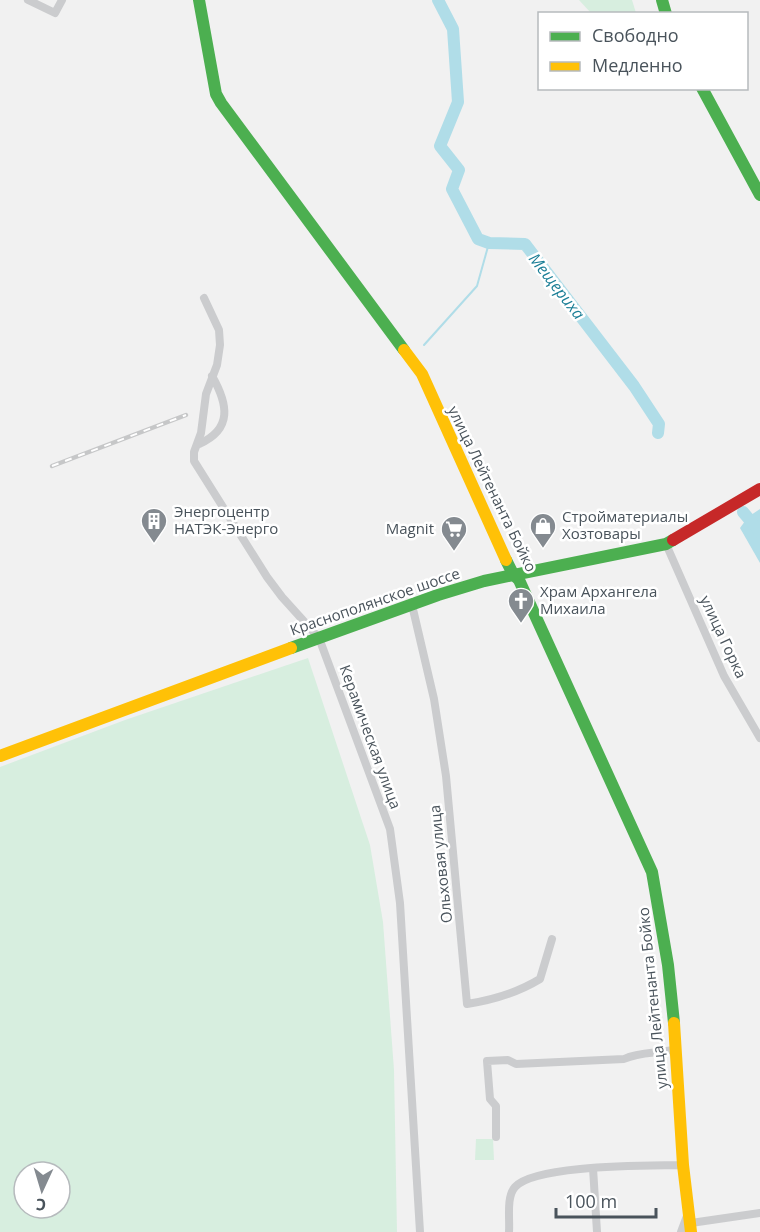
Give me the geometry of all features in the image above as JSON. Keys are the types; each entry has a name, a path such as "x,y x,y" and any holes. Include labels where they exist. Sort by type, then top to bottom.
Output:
{"street":[{"path":"28,0 55,13 62,0"},
{"name":"улица Лейтенанта Бойко","path":"199,0 216,94 422,374 652,872 668,965 683,1165 690,1223"},
{"path":"703,90 760,195"},
{"name":"Керамическая улица","path":"204,298 220,334 218,359 206,394 199,444 193,457 196,466 267,577 319,638 390,829 400,903 420,1232"},
{"path":"199,444 213,437 223,425 222,396 212,376"},
{"name":"Краснополянское шоссе","path":"0,756 468,585 666,544 760,489"},
{"name":"улица Горка","path":"666,544 724,676 760,738"},
{"name":"Ольховая улица","path":"412,605 434,699 446,776 467,1004 486,1001 523,989 540,979 552,939"},
{"path":"496,1137 496,1106 490,1099 487,1061 508,1060 516,1064 624,1059 635,1054 676,1049"},
{"path":"509,1232 510,1199 517,1185 529,1179 593,1168 683,1165"},
{"path":"593,1168 597,1232"},
{"path":"681,1232 690,1223 760,1213"}],"green space":[{"path":"579,0 632,0 636,12 590,12"},
{"path":"308,658 370,845 383,922 394,1070 397,1232 0,1232 0,767 125,720"},
{"path":"476,1139 493,1139 494,1160 475,1160"}],"water":[{"path":"760,509 760,563 740,528 748,517"}],"waterway":[{"name":"Мещериха","path":"438,0 453,29 458,102 440,146 459,170 452,189 478,239 489,243 525,244 634,386 659,424 658,433"},
{"path":"424,345 477,286 489,243"},
{"name":"Мещериха","path":"743,512 760,532"}],"railway":[{"path":"52,466 186,415"}],"traffic: fast":[{"path":"199,0 216,94 221,103 404,350"},
{"path":"662,0 665,12"},
{"path":"703,90 760,195"},
{"path":"291,648 438,595 484,581 666,544 673,540"},
{"path":"506,560 519,580 652,872 668,965 674,1023"}],"traffic: slow":[{"path":"404,350 422,374 506,560"},
{"path":"0,756 291,648"},
{"path":"674,1023 683,1165 691,1232"}],"traffic: jam":[{"path":"673,540 760,489"}],"place":[{"name":"Энергоцентр НАТЭК-Энерго","path":"154,544"},
{"name":"Стройматериалы Хозтовары","path":"543,549"},
{"name":"Magnit","path":"454,552"},
{"name":"Храм Архангела Михаила","path":"521,624"}]}
